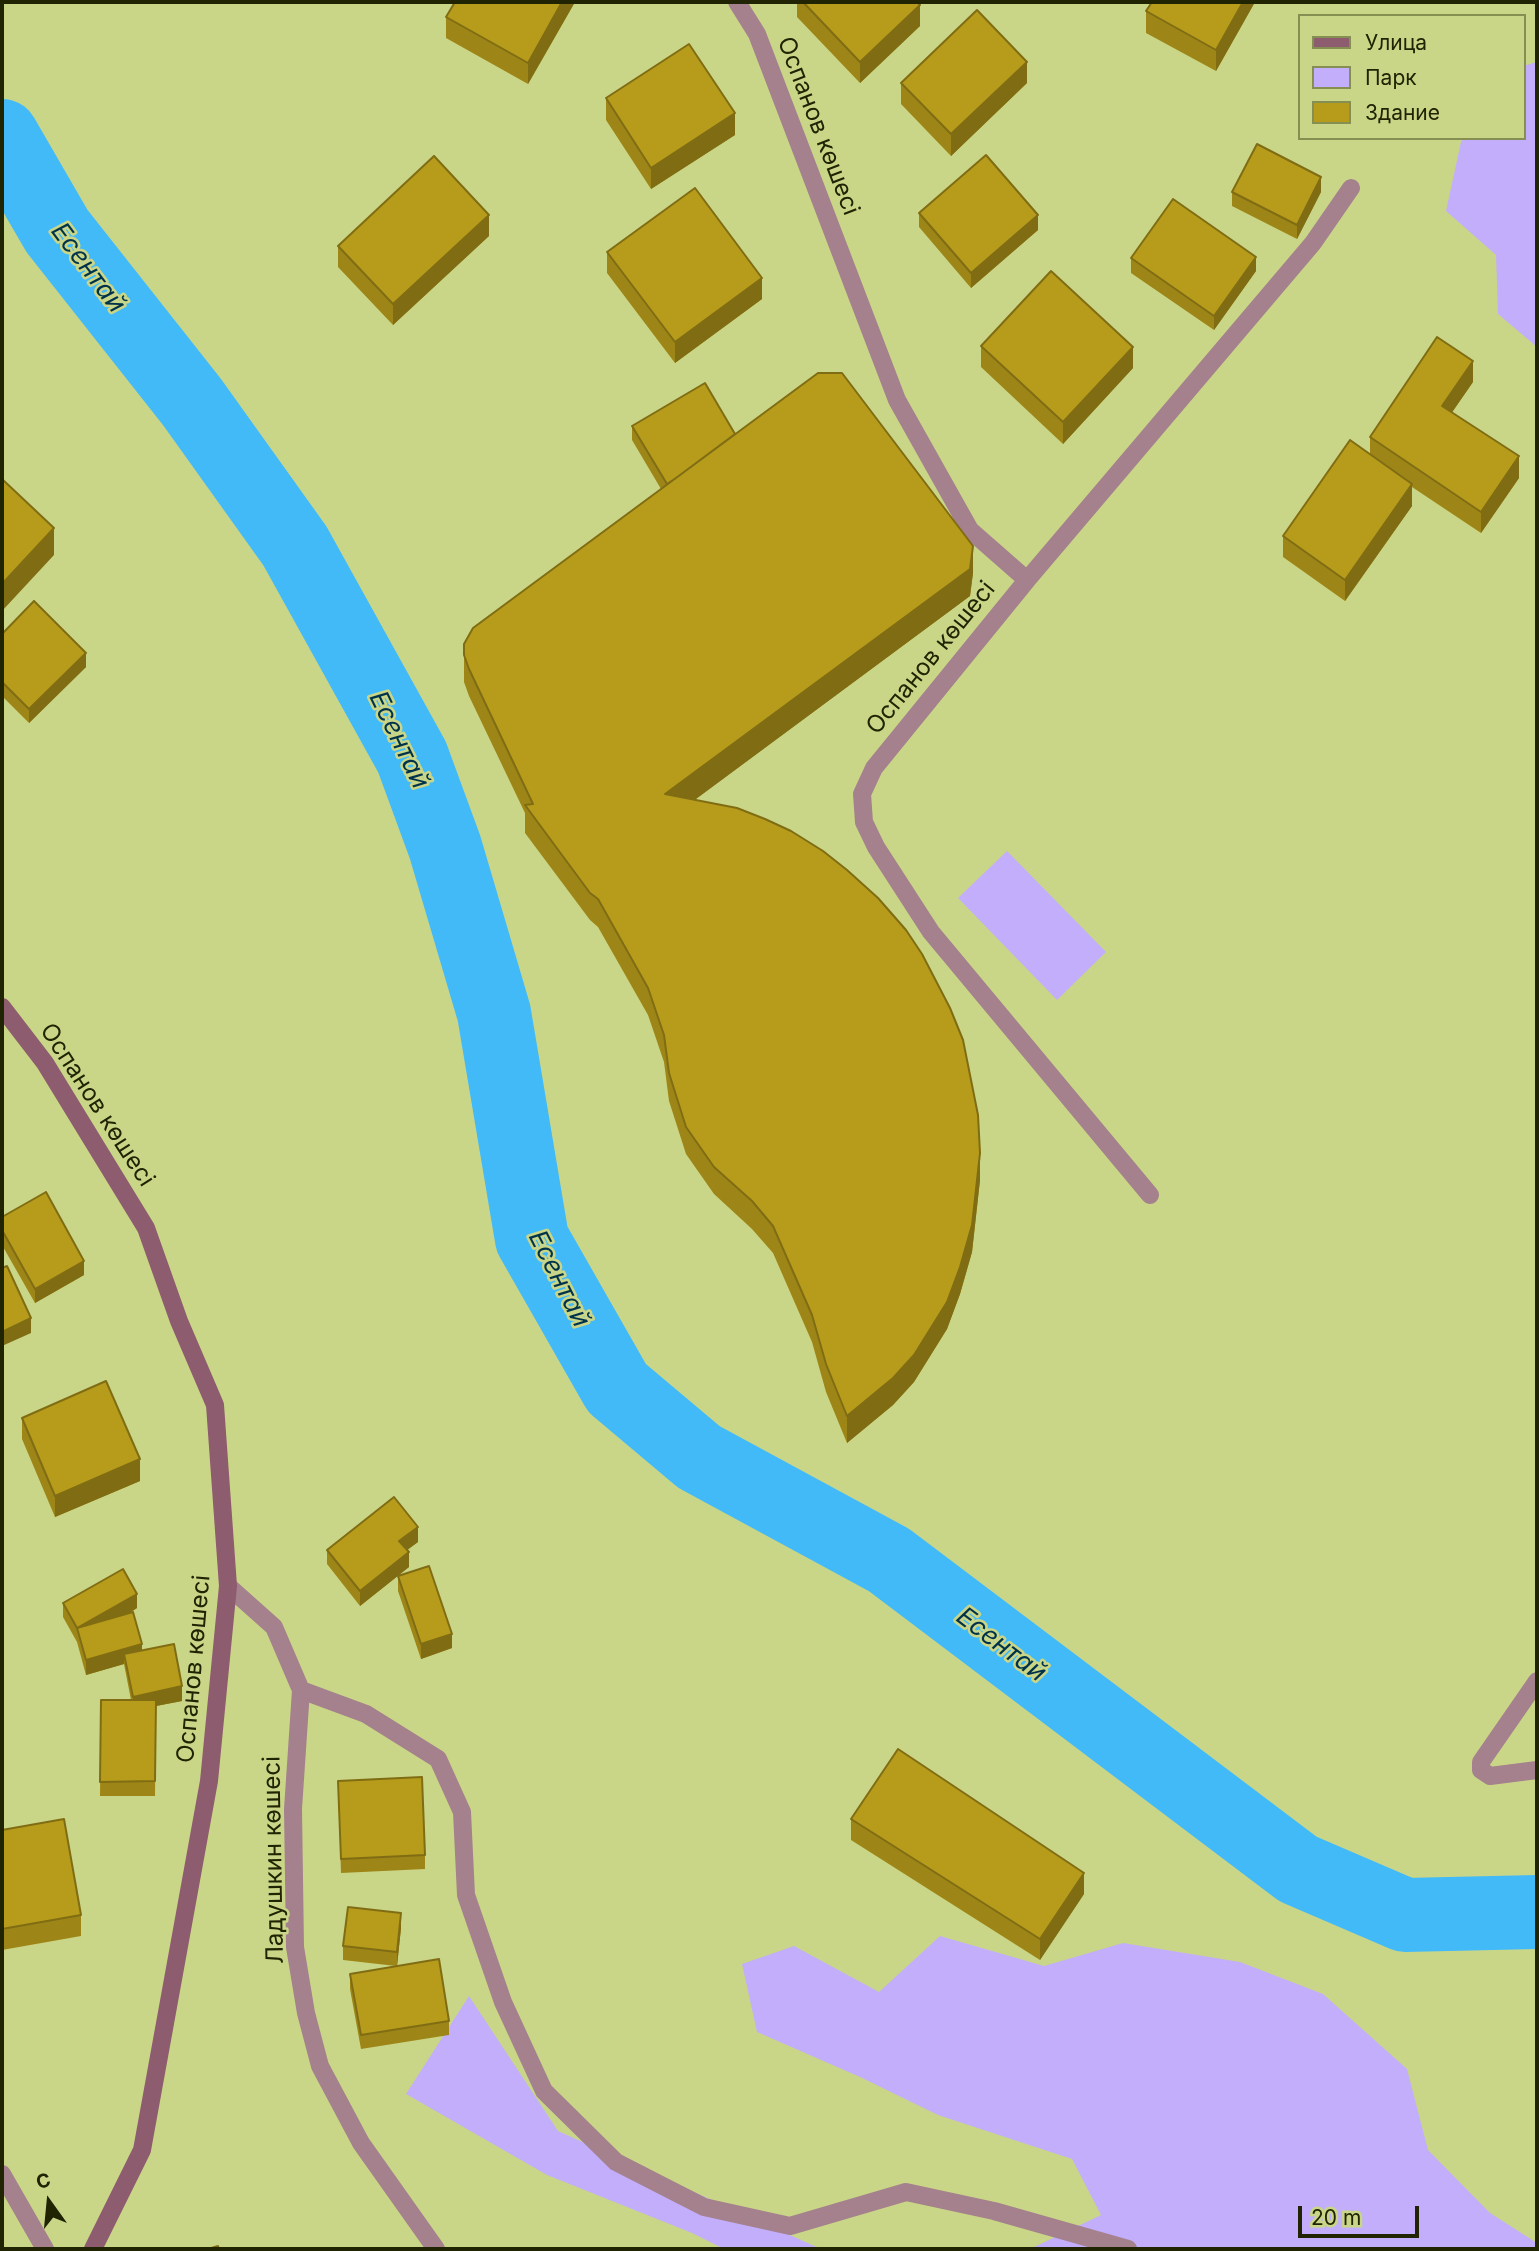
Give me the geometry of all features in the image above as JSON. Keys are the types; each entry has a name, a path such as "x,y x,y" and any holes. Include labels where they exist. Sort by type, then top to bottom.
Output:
{"street":[{"name":"Оспанов көшесі","path":"737,2 757,34 897,400 970,530 1027,579 874,768 862,794 864,822 876,847 931,932 1150,1195"},
{"path":"1027,579 1313,243 1351,188"},
{"name":"Оспанов көшесі","path":"2,1007 45,1063 146,1228 179,1321 215,1405 228,1586 209,1781 142,2150 93,2249"},
{"name":"Ладушкин көшесі","path":"228,1586 274,1627 301,1690 293,1809 295,1947 306,2013 320,2066 361,2143 436,2249"},
{"path":"1537,1681 1481,1762 1481,1770 1490,1776 1537,1770"},
{"path":"301,1690 366,1714 438,1759 462,1812 466,1895 503,2002 544,2091 615,2162 704,2207 790,2227 906,2192 995,2211 1128,2249"},
{"path":"2,2174 45,2249"}],"green space":[{"path":"1537,62 1537,347 1498,314 1496,255 1446,211 1462,140 1525,140 1525,65"},
{"path":"1007,851 1106,952 1057,1000 958,898"},
{"path":"940,1936 1044,1966 1123,1943 1240,1962 1323,1994 1407,2069 1428,2150 1490,2213 1537,2243 1537,2249 1030,2249 1101,2215 1072,2159 938,2115 757,2032 742,1964 794,1946 879,1992"},
{"path":"469,1996 558,2131 821,2249 724,2249 692,2233 547,2175 406,2094"}],"building":[{"path":"455,2 562,2 528,63 446,17"},
{"path":"803,2 917,2 920,5 860,62"},
{"path":"1152,2 1243,2 1216,50 1146,11"},
{"path":"977,10 1027,62 951,134 901,83"},
{"path":"689,44 735,113 651,168 606,98"},
{"path":"1257,144 1321,177 1297,225 1232,192"},
{"path":"986,155 1038,215 971,273 919,213"},
{"path":"434,156 489,215 393,304 338,246"},
{"path":"695,188 762,278 675,342 607,252"},
{"path":"1173,199 1256,257 1214,316 1131,258"},
{"path":"1051,271 1133,347 1063,422 981,346"},
{"path":"1437,337 1473,361 1442,406 1519,456 1481,512 1370,437"},
{"path":"818,373 842,373 973,546 970,569 665,794 737,808 765,819 791,831 847,870 878,898 906,930 922,954 950,1008 963,1040 978,1115 980,1153 972,1225 960,1267 947,1302 914,1355 893,1378 847,1416 826,1364 812,1315 773,1226 752,1201 714,1167 686,1127 669,1073 664,1035 648,988 598,899 590,893 525,805 533,804 464,655 464,644 473,628"},
{"path":"705,383 735,434 667,484 632,426"},
{"path":"1350,440 1412,484 1345,580 1283,536"},
{"path":"2,479 54,528 2,584"},
{"path":"34,601 86,653 29,709 2,682 2,634"},
{"path":"46,1192 84,1261 35,1289 2,1230 2,1217"},
{"path":"7,1266 31,1318 2,1332 2,1268"},
{"path":"106,1381 140,1459 55,1496 22,1418"},
{"path":"394,1497 418,1527 399,1541 409,1552 360,1591 327,1550"},
{"path":"429,1566 452,1634 421,1644 398,1576"},
{"path":"123,1569 137,1594 77,1628 63,1603"},
{"path":"133,1612 142,1644 86,1660 77,1628"},
{"path":"174,1644 182,1686 133,1697 124,1654"},
{"path":"101,1700 156,1700 155,1781 100,1782"},
{"path":"898,1749 1084,1873 1040,1939 851,1819"},
{"path":"422,1777 425,1855 341,1859 338,1781"},
{"path":"64,1819 81,1915 2,1929 2,1830"},
{"path":"348,1907 401,1913 397,1952 343,1946"},
{"path":"439,1959 449,2021 361,2035 350,1974"}],"waterway":[{"name":"Есентай","path":"2,136 57,231 192,402 295,546 412,757 445,847 494,1013 532,1239 617,1388 699,1457 889,1560 1298,1869 1405,1915 1537,1912"}]}
